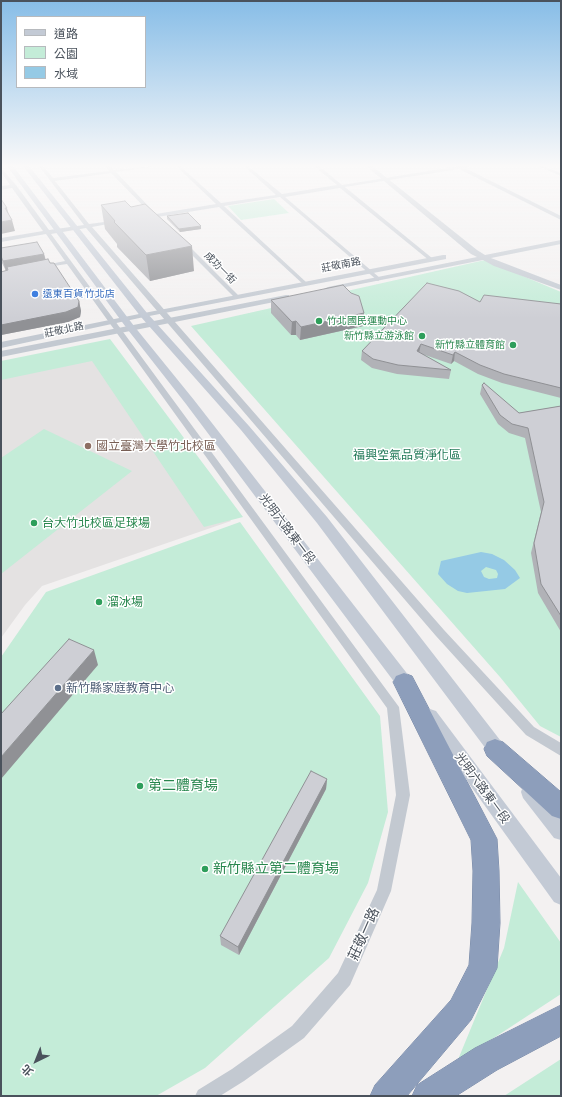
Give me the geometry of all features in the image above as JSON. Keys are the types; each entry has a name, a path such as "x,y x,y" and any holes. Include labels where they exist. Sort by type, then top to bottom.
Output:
{"highway":[{"path":"386,1096 460,1010 483,968 486,922 486,871 484,839 404,682"},
{"path":"495,748 561,808"},
{"path":"428,1096 486,1060 561,1020"}],"main road":[{"name":"光明六路東一段","path":"48,217 124,326 195,408 404,682 561,895"},
{"path":"66,217 144,315 245,428 322,520 495,748 561,831"}],"street":[{"name":"光明六路東一段","path":"36,217 111,322 124,326 393,707"},
{"path":"81,217 161,312 440,633 530,731 561,750"},
{"path":"232,217 304,283"},
{"path":"305,217 378,279"},
{"path":"380,217 430,259"},
{"path":"432,217 474,252 483,253"},
{"path":"440,217 483,253 561,288"},
{"path":"1,240 124,220"},
{"name":"莊敬南路","path":"316,291 378,279 561,234"},
{"name":"成功一街","path":"177,237 237,297"},
{"name":"莊敬南路","path":"483,253 491,255 561,242"},
{"name":"莊敬南路","path":"124,326 144,315 304,283 474,252"},
{"path":"491,255 561,282"},
{"path":"36,268 69,262"},
{"path":"124,326 152,323 293,295"},
{"name":"莊敬北路","path":"1,345 111,322 124,326"},
{"name":"莊敬北路","path":"1,354 124,326"},
{"path":"319,492 322,520"},
{"name":"莊敬一路","path":"204,1096 238,1075 298,1032 344,979 384,891 403,794 393,707"}],"shaded area":[{"name":"國立臺灣大學竹北校區","path":"103,349 231,521 42,586 25,605 1,638 1,370"}],"green space":[{"path":"238,217 260,217 241,220"},
{"name":"福興空氣品質淨化區","path":"485,260 561,292 561,737 540,726 500,677 191,326"},
{"path":"110,339 243,517 204,527 92,361 1,380 1,361"},
{"name":"台大竹北校區足球場","path":"44,429 132,471 1,574 1,458"},
{"path":"240,522 380,716 388,812 368,883 329,958 205,1068 156,1096 1,1096 1,657 46,592"},
{"path":"518,882 561,943 561,994 457,1062 504,948"},
{"path":"561,1059 561,1096 504,1096"}],"water":[{"path":"481,552 492,554 504,560 515,570 520,578 505,589 467,593 458,591 447,584 438,574 441,561","holes":["486,567 496,570 498,574 497,578 489,579 484,577 481,571"]}],"building":[{"path":"1,217 10,217 12,220 1,222"},
{"path":"112,217 160,217 192,246 146,255 114,222 115,221"},
{"path":"168,217 192,217 201,226 179,229"},
{"path":"37,242 44,254 3,261 1,256 1,248"},
{"name":"遠東百貨 竹北店","path":"48,259 50,263 54,263 79,301 78,307 66,312 1,325 1,272 8,270 7,267"},
{"path":"427,283 459,291 480,302 484,295 561,304 561,388 504,374 480,365 455,352 453,355 421,344 417,351 451,370 398,365 373,359 362,351"},
{"path":"343,285 351,293 359,296 364,313 301,327 296,321 292,322 271,300"},
{"path":"484,383 519,413 561,406 561,616 541,584 534,543 544,502 528,428 512,424 500,415 482,385"},
{"path":"69,639 94,650 1,757 1,714"},
{"path":"311,771 327,779 238,947 220,936"}],"place":[{"name":"遠東百貨 竹北店","path":"35,294"},
{"name":"竹北國民運動中心","path":"319,321"},
{"name":"新竹縣立游泳館","path":"422,336"},
{"name":"新竹縣立體育館","path":"513,345"},
{"name":"國立臺灣大學竹北校區","path":"88,446"},
{"name":"台大竹北校區足球場","path":"34,523"},
{"name":"溜冰場","path":"99,602"},
{"name":"新竹縣家庭教育中心","path":"58,688"},
{"name":"第二體育場","path":"140,786"},
{"name":"新竹縣立第二體育場","path":"205,869"}]}
